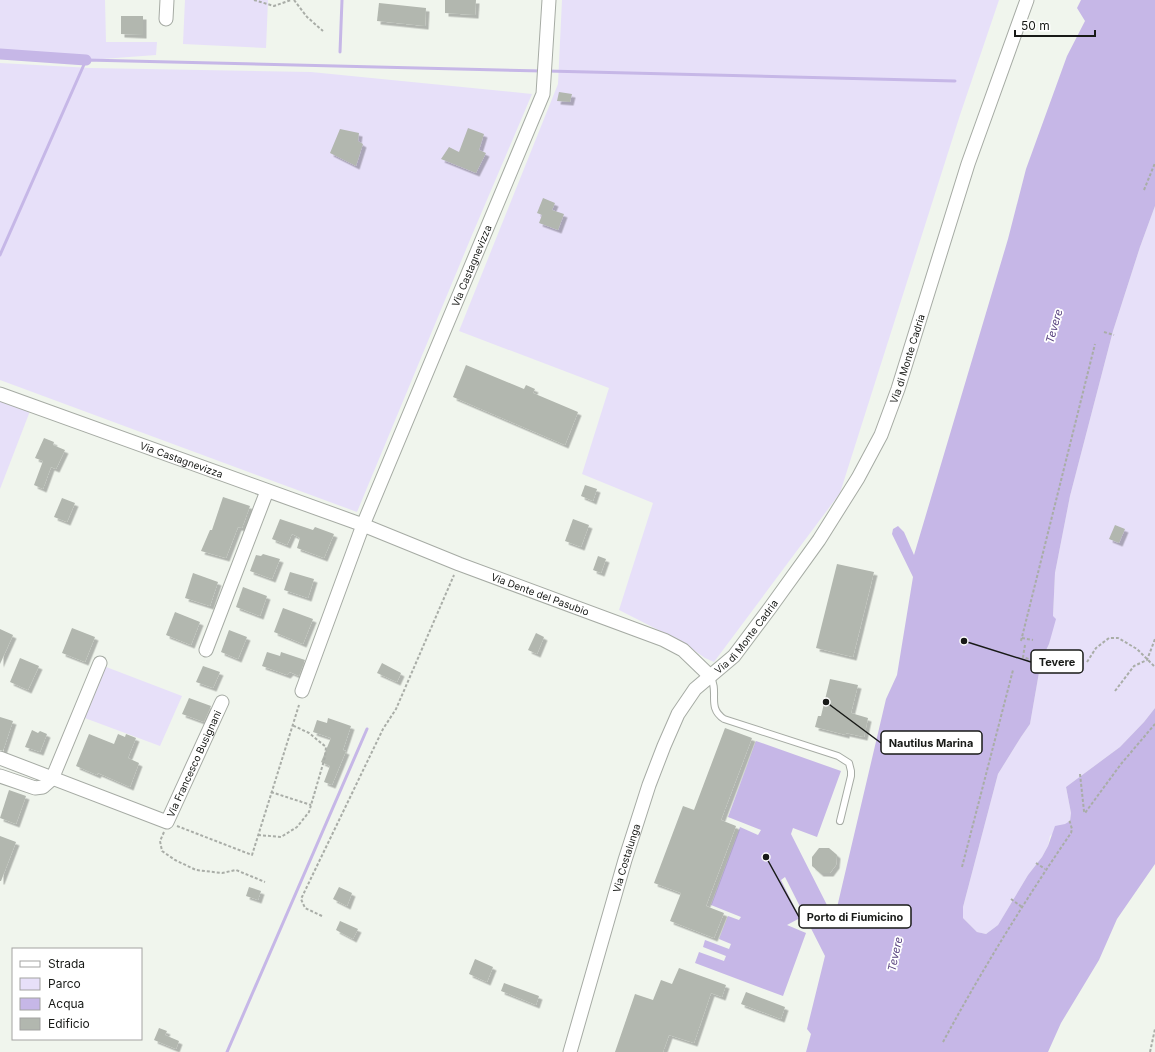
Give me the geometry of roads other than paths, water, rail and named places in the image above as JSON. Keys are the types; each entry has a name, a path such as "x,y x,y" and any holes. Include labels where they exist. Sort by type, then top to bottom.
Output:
{"street":[{"path":"166,19 167,0"},
{"name":"Via Castagnevizza","path":"302,691 363,525 543,94 549,0"},
{"name":"Via di Monte Cadria","path":"710,676 734,656 770,608 833,518 858,478 876,445 898,389 968,164 1027,0"},
{"name":"Via Castagnevizza","path":"0,394 363,525"},
{"path":"206,650 267,491"},
{"name":"Via Dente del Pasubio","path":"363,525 459,564 664,640 683,650 710,676"},
{"path":"0,776 35,788 43,787 52,779 100,663"},
{"name":"Via Costalunga","path":"570,1052 625,860 653,773 678,714 695,689 710,676"},
{"name":"Via Francesco Busignani","path":"0,758 167,822 222,702"}],"lane":[{"path":"710,676 714,684 715,710 717,714 724,719 838,756 849,763 851,776 840,821"}],"water":[{"path":"1081,0 1155,0 1155,206 1113,331 1070,496 1055,573 1053,616 1056,619 1049,644 1041,661 1030,724 998,774 963,907 963,918 977,932 986,934 998,925 1028,875 1042,857 1048,846 1055,826 1065,824 1070,821 1071,813 1066,787 1120,747 1155,708 1155,864 1117,919 1099,960 1061,1023 1048,1052 806,1052 811,1034 807,1029 825,956 785,877 781,880 800,918 787,925 806,933 783,996 695,963 699,952 724,961 726,956 703,947 705,940 729,949 731,944 719,939 728,916 739,920 741,917 711,905 740,827 758,835 761,830 728,817 756,741 841,771 817,837 793,828 791,834 829,909 835,916 886,699 897,675 913,577 892,534 893,529 898,526 904,532 914,555 1008,239 1026,169 1067,56 1085,21 1077,8"}],"waterway":[{"path":"340,52 342,0"},
{"path":"0,54 86,60"},
{"path":"0,255 86,60 542,71"},
{"path":"547,71 955,81"},
{"path":"227,1052 367,729"}],"place":[{"name":"Tevere","path":"964,641"},
{"name":"Nautilus Marina","path":"826,702"},
{"name":"Porto di Fiumicino","path":"766,857"}]}
